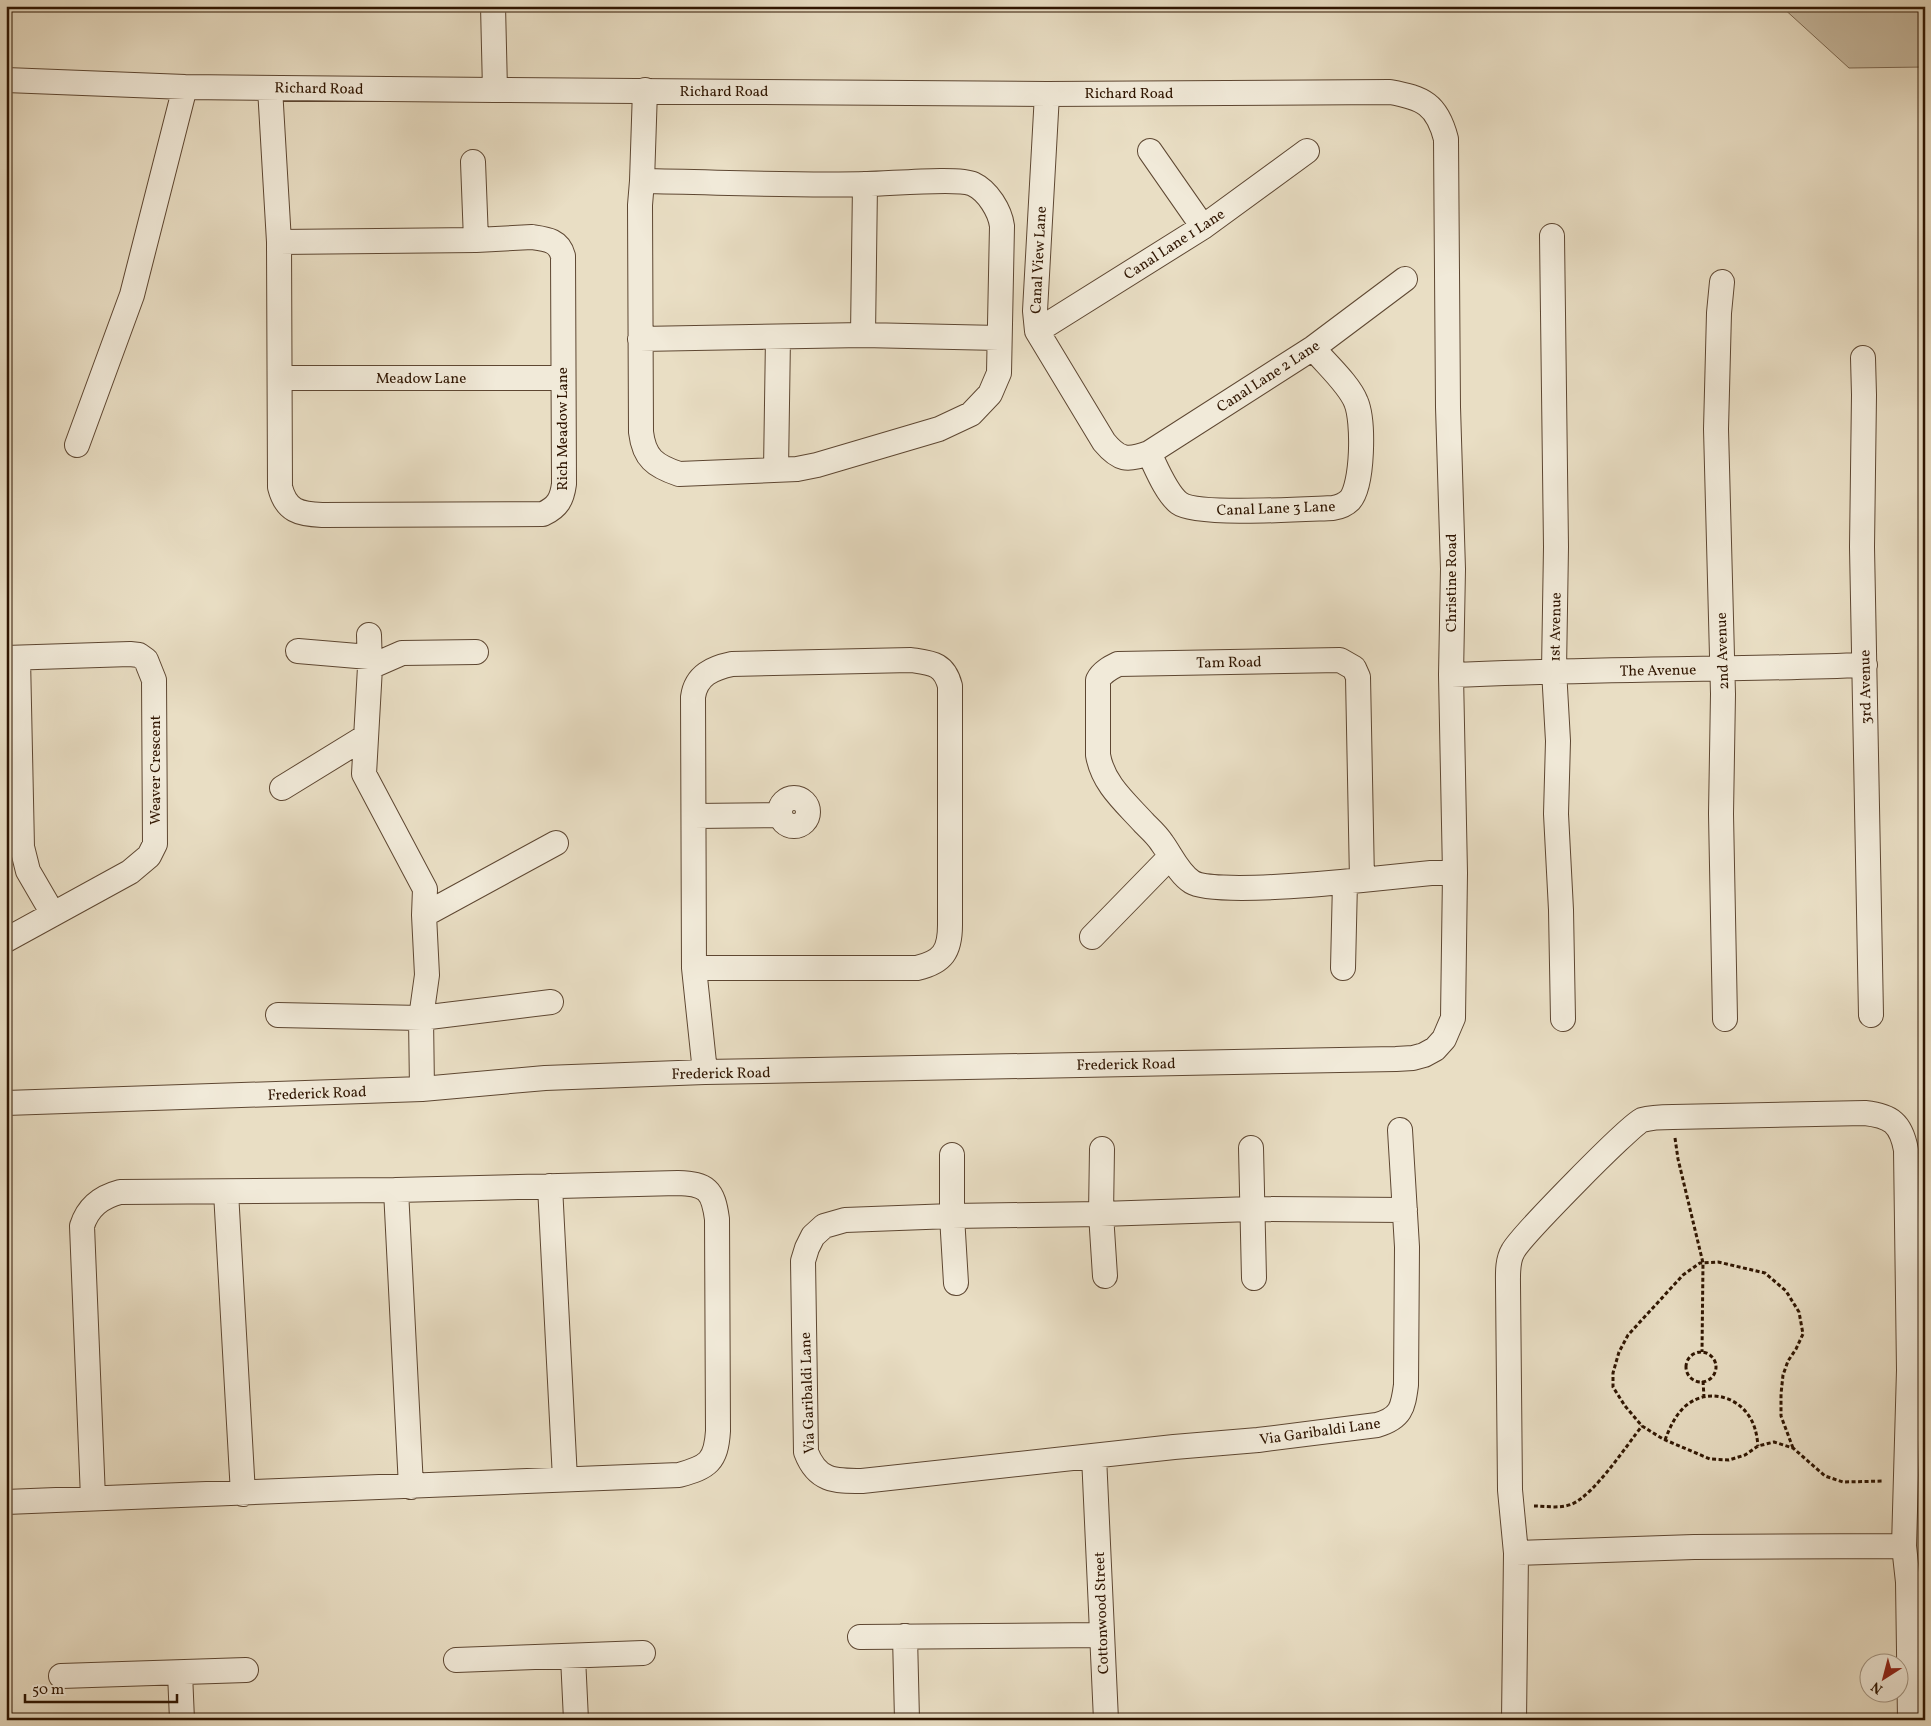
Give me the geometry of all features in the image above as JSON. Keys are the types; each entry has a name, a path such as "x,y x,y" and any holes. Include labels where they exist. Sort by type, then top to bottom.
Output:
{"street":[{"path":"493,6 495,90"},
{"name":"Richard Road","path":"6,80 185,87 495,90 1047,94 1390,92 1420,100 1436,114"},
{"path":"77,445 132,294 185,87"},
{"name":"Rich Meadow Lane","path":"270,88 279,242 280,487 282,496 298,512 322,515 543,514 553,510 560,502 564,484 561,251 556,244 544,238 532,237 476,240 279,242"},
{"path":"642,181 865,184 956,181 968,182 980,189 999,211 1001,217 999,373 990,394 971,414 939,429 817,465 797,469 679,474 666,470 652,460 643,448 641,432 640,205 645,90"},
{"name":"Canal View Lane","path":"1047,94 1035,311 1037,331 1104,442 1111,450 1124,458"},
{"name":"Christine Road","path":"1435,1049 1444,1039 1453,1018 1455,873 1450,675 1453,569 1448,407 1446,139 1442,123 1436,114"},
{"path":"1150,151 1203,227"},
{"name":"Canal Lane 1 Lane","path":"1037,331 1203,227 1307,151"},
{"path":"473,162 476,240"},
{"path":"863,335 865,184"},
{"name":"1st Avenue","path":"1552,236 1556,547 1554,670 1558,741 1556,814 1561,910 1562,1019"},
{"name":"Canal Lane 2 Lane","path":"1124,458 1134,458 1148,453 1313,348 1405,279"},
{"name":"2nd Avenue","path":"1722,282 1716,430 1722,669 1721,814 1725,1019"},
{"path":"640,339 863,335 999,338"},
{"path":"776,470 778,337"},
{"name":"Canal Lane 3 Lane","path":"1148,453 1172,496 1186,507 1209,510 1333,508 1342,506 1349,501 1358,485 1361,436 1360,413 1356,400 1313,348"},
{"name":"3rd Avenue","path":"1862,358 1864,395 1862,546 1870,1015"},
{"name":"Meadow Lane","path":"280,378 562,378"},
{"path":"298,651 369,653 476,652"},
{"path":"369,653 364,774 425,889 424,915 427,975 422,1018 422,1090"},
{"name":"Weaver Crescent","path":"6,940 130,872 149,856 154,844 154,680 146,660 139,655 130,654 12,658"},
{"path":"12,658 22,847 28,871 53,914"},
{"path":"694,968 917,968 929,965 942,957 947,950 950,940 950,686 948,676 938,666 910,660 732,664 717,667 707,672 699,681 694,690 693,697 694,968 705,1072"},
{"name":"Tam Road","path":"1344,968 1353,881 1358,677 1354,668 1340,660 1118,664 1108,668 1098,680 1098,755 1100,767 1109,785 1161,842 1191,882 1205,887 1248,887 1353,881 1431,873 1455,873"},
{"name":"The Avenue","path":"1450,675 1554,670 1722,669 1865,665"},
{"path":"282,788 365,737"},
{"path":"694,816 780,815"},
{"path":"424,915 556,844"},
{"path":"1092,937 1170,856"},
{"path":"278,1015 422,1018 551,1002"},
{"name":"Frederick Road","path":"6,1103 422,1090 545,1078 705,1072 1245,1061 1367,1061 1413,1058 1435,1049"},
{"path":"1514,1720 1516,1553 1512,1506 1508,1285 1508,1265 1512,1253 1524,1236 1642,1120 1673,1117 1865,1113 1880,1115 1891,1120 1899,1128 1903,1136 1906,1150 1909,1370 1904,1546 1908,1582 1910,1720"},
{"name":"Via Garibaldi Lane","path":"1400,1130 1405,1210 1407,1246 1406,1385 1400,1412 1393,1418 1377,1425 862,1481 831,1480 822,1476 810,1463 806,1452 803,1261 813,1236 824,1226 834,1222 952,1216 1252,1210 1405,1210"},
{"path":"1250,1148 1254,1278"},
{"path":"1102,1149 1101,1214 1105,1276"},
{"path":"952,1155 952,1216 956,1283"},
{"path":"6,1502 243,1494 679,1475 705,1466 717,1448 718,1431 717,1219 711,1196 704,1188 695,1183 396,1190 120,1192 109,1195 97,1202 85,1218 82,1226 94,1498"},
{"path":"550,1186 565,1479"},
{"path":"396,1190 410,1487"},
{"path":"226,1192 243,1494"},
{"name":"Cottonwood Street","path":"1094,1456 1098,1507 1106,1720"},
{"path":"1516,1553 1694,1547 1904,1546"},
{"path":"860,1637 1102,1635"},
{"path":"905,1636 907,1720"},
{"path":"456,1660 643,1654"},
{"path":"573,1657 576,1720"},
{"path":"61,1676 246,1670"},
{"path":"180,1673 182,1720"}],"path":[{"path":"1673,1117 1678,1159 1703,1263 1702,1352"},
{"path":"1793,1448 1781,1416 1781,1394 1783,1375 1788,1361 1803,1334 1799,1312 1786,1291 1765,1273 1718,1262 1703,1263 1683,1275 1656,1303 1628,1335 1619,1352 1613,1374 1614,1387 1625,1406 1642,1426 1665,1440 1710,1459 1729,1460 1745,1455 1758,1446 1774,1442 1793,1448 1825,1476 1843,1482 1906,1480"},
{"path":"1697,1352 1711,1356 1716,1365 1714,1374 1708,1380 1703,1381 1690,1376 1686,1368 1689,1358 1697,1352"},
{"path":"1703,1381 1704,1397"},
{"path":"1665,1440 1680,1412 1688,1404 1704,1397 1722,1397 1732,1400 1743,1408 1750,1417 1758,1446"},
{"path":"1512,1506 1561,1507 1574,1504 1602,1476 1642,1426"}],"shaded area":[{"path":"1781,6 1925,6 1925,67 1849,68"}]}
